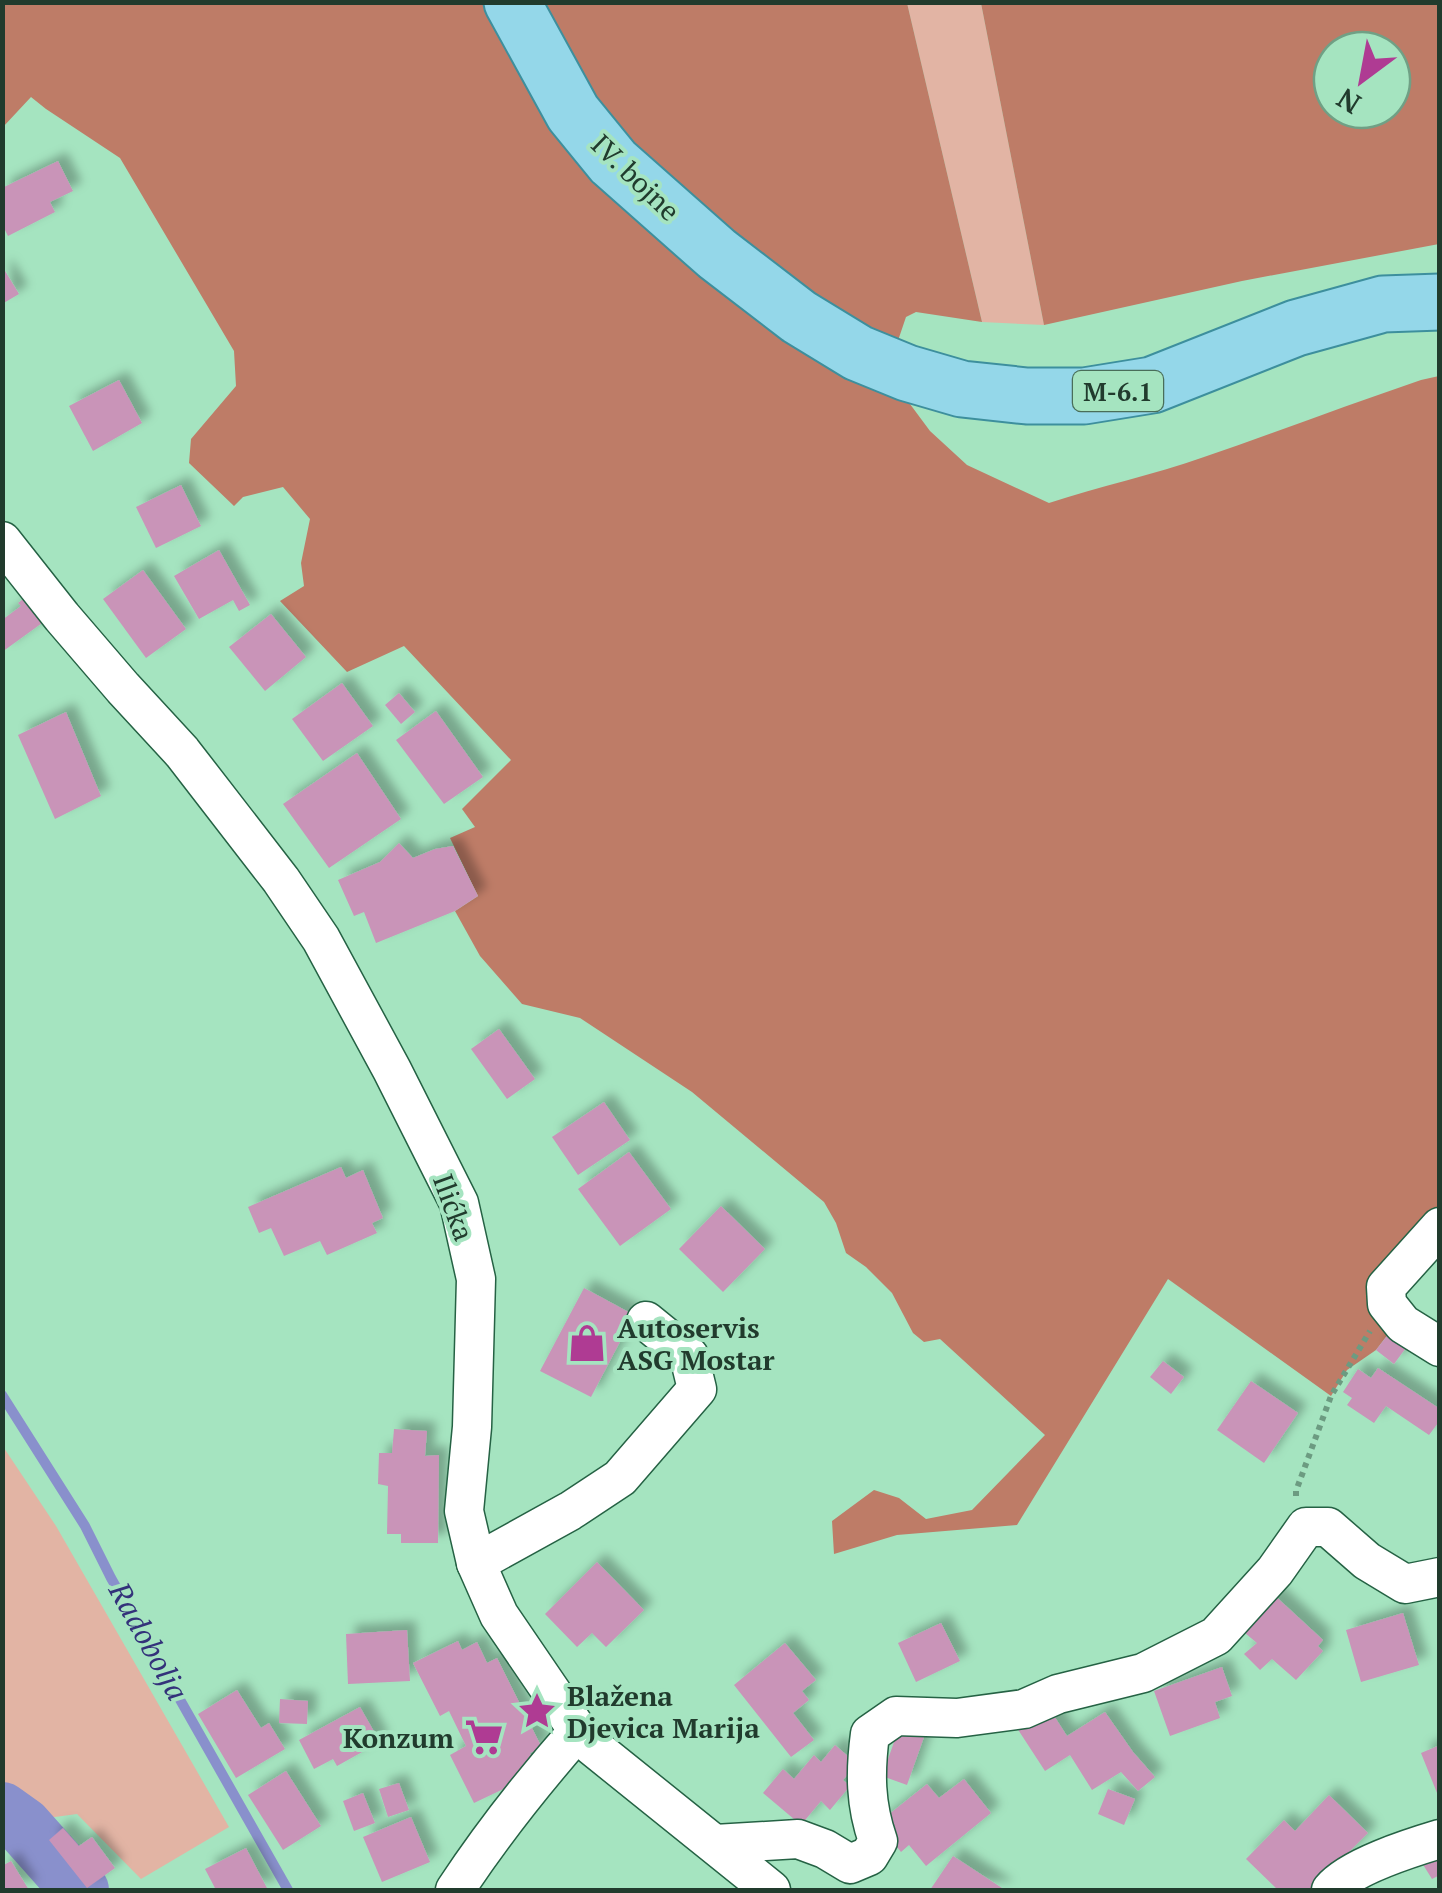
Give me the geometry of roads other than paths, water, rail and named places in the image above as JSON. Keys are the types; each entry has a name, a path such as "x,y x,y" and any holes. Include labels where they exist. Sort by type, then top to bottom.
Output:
{"main road":[{"name":"IV. bojne","path":"512,2 573,114 613,162 718,254 800,317 858,353 907,373 962,389 1028,396 1084,396 1152,386 1296,328 1384,304 1440,302"}],"street":[{"name":"Ilićka","path":"2,542 62,617 182,752 281,880 321,939 459,1203 476,1279 472,1427 464,1511 476,1563 499,1615 592,1746 771,1890"},
{"path":"1440,1227 1386,1287 1387,1304 1404,1324 1440,1346"},
{"path":"476,1563 570,1511 620,1478 697,1389 689,1356 646,1321"},
{"path":"715,1844 798,1839 825,1848 850,1864 869,1856 878,1841 866,1794 870,1734 896,1716 957,1718 1024,1709 1058,1694 1144,1674 1216,1636 1274,1572 1306,1527 1328,1527 1366,1561 1405,1584 1440,1576"},
{"path":"455,1890 578,1731"},
{"path":"1331,1890 1340,1880 1424,1844"},
{"path":"1398,1890 1400,1864 1424,1844"}],"waterway":[{"name":"Radobolja","path":"2,1395 85,1526 288,1890"},
{"name":"Radobolja","path":"2,1811 23,1826 80,1890"}],"place":[{"name":"Autoservis ASG Mostar","path":"587,1343"},
{"name":"Blažena Djevica Marija","path":"537,1711"},
{"name":"Konzum","path":"484,1737"}]}
